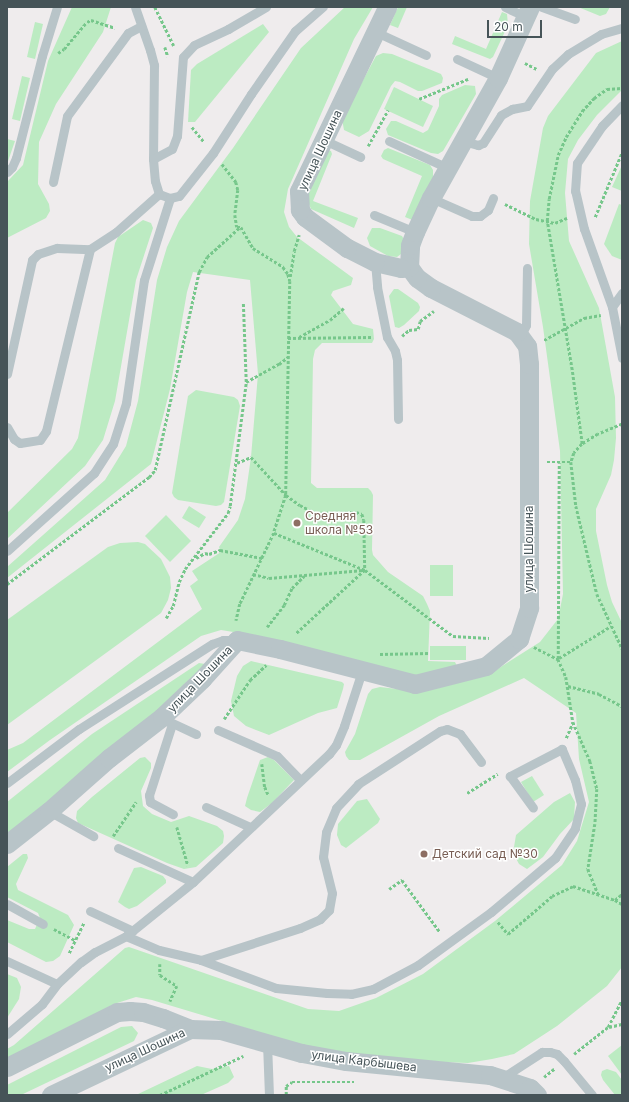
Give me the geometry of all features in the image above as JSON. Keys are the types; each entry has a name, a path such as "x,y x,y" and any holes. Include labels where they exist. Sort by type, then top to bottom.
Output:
{"street":[{"name":"улица Шошина","path":"305,218 300,210 299,191 387,7"},
{"path":"524,341 431,288 417,278 409,267 410,245 415,232 431,198 463,141 492,75 508,55 528,12"},
{"path":"305,218 347,248 375,262 401,268 409,267"},
{"name":"улица Шошина","path":"519,639 529,608 529,364 524,341"},
{"path":"246,642 280,649 415,684 486,666 519,639"},
{"name":"улица Шошина","path":"7,844 49,811 109,758 167,721 202,679 246,642"},
{"name":"улица Шошина","path":"7,1068 117,1012 143,1012 190,1029"},
{"name":"улица Шошина","path":"51,1095 190,1029"},
{"name":"улица Карбышева","path":"190,1029 221,1030 302,1053 346,1061 490,1075 530,1088 536,1095"}],"lane":[{"path":"7,172 12,167 16,158 42,56 57,7"},
{"path":"135,7 154,65 153,159 155,182 160,194 170,198 179,196 216,157 251,94 295,31 323,7"},
{"path":"153,159 172,149 177,136 180,70 183,57 194,45 228,29 266,7"},
{"path":"506,7 528,12"},
{"path":"542,7 575,19"},
{"path":"53,182 68,116 128,33 141,26"},
{"path":"463,141 478,145 483,143 501,115 512,109 527,106 548,74 568,54 601,34 622,28"},
{"path":"376,32 426,55"},
{"path":"457,59 492,75"},
{"path":"622,105 602,126 577,163 575,191 579,213 612,310 622,358"},
{"path":"324,140 360,157"},
{"path":"389,141 448,168"},
{"path":"7,374 32,260 38,254 57,248 90,249 116,232 160,194"},
{"path":"7,551 94,473 114,444 126,403 144,280 170,198"},
{"path":"431,198 472,216 480,216 488,210 493,198"},
{"path":"374,215 415,232"},
{"path":"7,427 9,434 20,443 40,440 46,431 90,249"},
{"path":"375,262 377,287 387,337 395,351 397,360 398,419"},
{"path":"524,341 526,325 527,268"},
{"path":"612,310 622,293"},
{"path":"7,783 79,729 212,644 223,640 246,642"},
{"path":"7,1034 42,1004 57,984 71,971 95,952 129,934 193,882 329,754 336,745 344,726 362,671"},
{"path":"173,814 150,802 149,795 155,779 167,721 196,734"},
{"path":"201,960 300,928 320,919 329,910 332,893 323,857 326,832 336,808 358,784 440,731 447,729 460,734 481,762"},
{"path":"218,730 277,756 300,780"},
{"path":"90,911 159,950 201,960 276,988 351,994 373,990 418,965 491,912 555,858 576,828 581,804 575,780 562,749 510,776 533,808"},
{"path":"206,807 250,827"},
{"path":"49,811 94,836"},
{"path":"118,848 193,882"},
{"path":"7,904 43,924"},
{"path":"7,962 57,984"},
{"path":"266,1043 269,1095"},
{"path":"502,1078 542,1052 550,1052 556,1054 564,1061 592,1095"}],"path":[{"path":"155,7 173,44"},
{"path":"42,56 59,53 87,22 91,20 128,33"},
{"path":"508,55 548,74"},
{"path":"419,99 492,75"},
{"path":"360,157 363,156 388,110"},
{"path":"188,122 236,182 238,190 235,215 237,228 241,227 253,248 283,267 288,274 290,281"},
{"path":"584,229 597,213 622,152"},
{"path":"493,198 536,219 555,223 579,213"},
{"path":"304,576 292,588 284,605 246,642 236,621 240,604 274,532 286,495 290,281 294,251 305,218"},
{"path":"7,584 155,470 199,272 207,257 241,227"},
{"path":"400,338 409,330 418,330 420,322 451,299"},
{"path":"166,618 173,606 179,582 185,569 228,513 246,382 243,302"},
{"path":"298,337 330,320 344,308"},
{"path":"524,341 546,339 584,318 612,310"},
{"path":"565,329 582,444"},
{"path":"288,338 366,337"},
{"path":"246,382 279,364 288,357"},
{"path":"622,424 598,434 582,444 574,453 571,462 576,506 584,546 597,594 622,648"},
{"path":"218,730 250,680 280,649 365,570 364,520 362,514 356,512 315,513 286,495 251,457 236,463"},
{"path":"529,462 571,462"},
{"path":"559,463 558,658 566,678"},
{"path":"274,532 365,570 453,636 491,638"},
{"path":"193,560 205,553 209,554 220,550 262,558"},
{"path":"253,574 269,578 365,570"},
{"path":"558,658 611,626"},
{"path":"519,639 558,658"},
{"path":"568,686 599,694 622,706"},
{"path":"264,750 262,769 264,787 270,796 278,801"},
{"path":"467,793 504,769 510,776"},
{"path":"112,838 122,821 155,779"},
{"path":"180,840 193,882"},
{"path":"390,889 402,880 448,943"},
{"path":"508,934 552,896 573,886 615,900 622,904"},
{"path":"615,900 622,894"},
{"path":"71,971 68,956 90,911"},
{"path":"56,930 75,940"},
{"path":"159,950 160,975 177,986 163,1018"},
{"path":"583,1047 608,1027 622,1000"},
{"path":"608,1027 622,1024"},
{"path":"160,1095 239,1058 266,1043"},
{"path":"286,1095 286,1086 292,1082 358,1082"}],"green space":[{"path":"72,7 111,7 103,32 56,104 39,142 38,184 49,204 50,211 46,218 7,238 7,182 23,165 48,61"},
{"path":"345,7 373,7 354,39 288,189 284,212 289,227 297,237 353,278 351,285 333,291 331,295 353,324 373,329 374,339 372,343 322,343 315,350 313,359 311,483 317,488 368,488 371,491 373,495 373,555 388,572 423,596 430,611 428,661 455,662 457,666 416,676 252,635 221,630 201,636 50,740 7,772 7,750 23,743 202,609 190,586 198,580 192,571 221,552 219,547 238,520 245,499 251,457 258,374 250,280 193,272 187,292 170,389 151,464 7,578 7,567 105,480 126,446 138,401 157,280 167,247 179,221 233,148 301,48"},
{"path":"398,7 407,7 398,28 390,25"},
{"path":"578,7 610,7 606,14 600,16"},
{"path":"502,12 507,14 508,25 493,57 490,59 452,44 455,36 486,49"},
{"path":"35,22 43,24 35,59 27,57"},
{"path":"263,24 269,32 195,122 188,122 191,70 197,64"},
{"path":"622,41 622,90 597,115 578,140 568,159 565,193 569,241 599,308 615,397 616,438 614,460 611,475 596,509 596,531 607,585 612,602 622,623 622,967 607,986 557,1026 514,1054 468,1063 348,1053 305,1046 152,1000 136,997 114,1004 7,1061 7,1049 14,1045 125,948 129,947 308,1009 339,1011 376,998 423,974 495,921 562,865 577,841 589,802 579,759 576,713 524,678 439,716 360,760 349,760 345,752 355,734 368,694 372,689 380,687 415,691 496,670 540,642 558,619 563,594 560,451 543,327 529,244 530,201 543,128 548,116 596,53"},
{"path":"383,53 392,54 441,74 443,78 442,83 422,91 418,91 395,81 391,86 369,131 359,137 344,130 342,119 376,56"},
{"path":"22,76 30,78 20,121 12,119"},
{"path":"465,85 475,86 476,94 443,151 438,154 431,153 388,135 386,129 391,121 396,121 423,133 428,130 439,106 439,99 442,95"},
{"path":"394,87 433,106 423,127 384,109"},
{"path":"7,139 15,141 7,164"},
{"path":"388,148 430,165 433,170 433,178 415,221 405,217 422,176 383,159 381,156 384,150"},
{"path":"328,150 331,151 332,154 313,201 358,218 354,228 311,209 307,199 309,185"},
{"path":"622,165 622,191 612,187"},
{"path":"619,204 622,205 622,260 612,256 604,244"},
{"path":"143,220 151,223 153,228 136,280 115,401 103,440 85,466 7,539 7,513 72,449 78,438 115,243 118,237"},
{"path":"372,228 380,228 402,236 406,243 405,251 397,257 388,256 370,246 367,238"},
{"path":"394,289 398,289 418,303 420,307 419,311 399,328 395,327 389,296"},
{"path":"196,390 234,397 238,400 240,406 224,502 221,505 216,506 178,500 172,493 188,396"},
{"path":"189,506 206,517 199,528 182,518"},
{"path":"166,515 191,541 170,562 145,536"},
{"path":"138,542 145,544 161,559 170,577 171,588 168,600 161,613 7,725 7,620 108,547 120,543"},
{"path":"430,565 453,565 453,596 430,596"},
{"path":"430,646 466,646 466,660 430,660"},
{"path":"251,661 342,682 344,684 337,708 318,713 269,735 246,726 234,716 231,701 237,676 243,666"},
{"path":"199,663 205,664 152,716 7,835 7,802 92,734"},
{"path":"145,757 151,763 151,768 141,791 143,806 152,814 171,822 189,816 217,826 223,831 223,843 196,867 184,869 167,863 78,823 76,818 77,811 140,758"},
{"path":"268,757 274,760 294,780 272,803 260,812 251,810 245,806 247,798 260,760"},
{"path":"532,776 544,795 533,802 521,782"},
{"path":"570,793 575,802 574,819 560,834 543,857 527,869 519,864 513,853 516,835 554,802"},
{"path":"367,799 380,819 378,823 346,848 341,845 337,835 338,824 357,801"},
{"path":"23,854 27,854 28,858 16,884 18,890 68,915 74,925 60,956 53,961 46,962 7,942 7,920 29,929 35,929 40,918 38,913 7,897 7,867"},
{"path":"141,867 163,876 166,883 137,906 129,909 118,902 134,868"},
{"path":"7,974 17,978 21,987 19,999 7,1018"},
{"path":"132,1026 138,1033 134,1041 21,1095 7,1095 7,1085 121,1027"},
{"path":"622,1045 622,1075 608,1056"},
{"path":"197,1066 212,1069 229,1066 234,1077 228,1083 201,1095 136,1095"},
{"path":"607,1069 616,1072 622,1080 622,1095 615,1095 603,1080 601,1075 602,1071"}],"place":[{"name":"Средняя школа №53","path":"297,523"},
{"name":"Детский сад №30","path":"424,854"}]}
